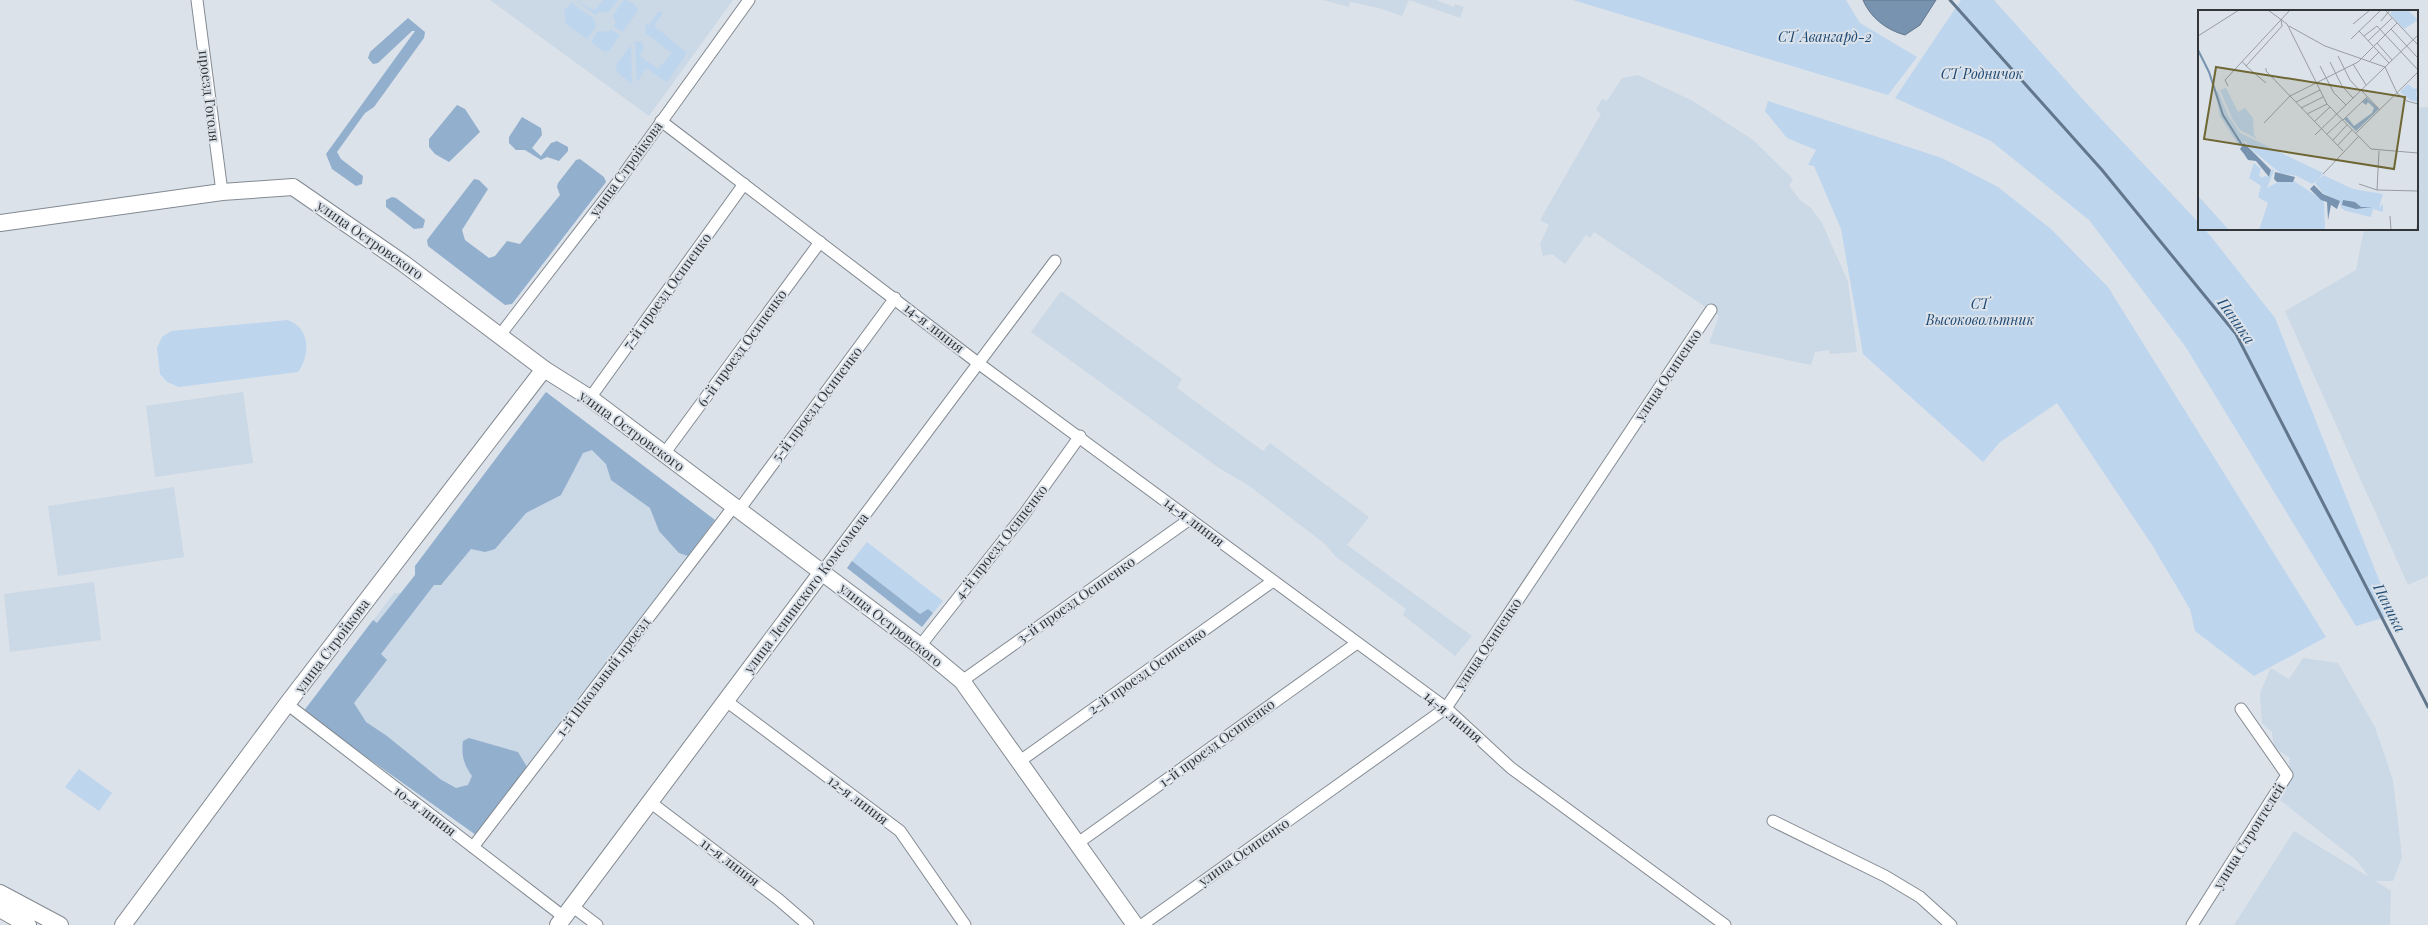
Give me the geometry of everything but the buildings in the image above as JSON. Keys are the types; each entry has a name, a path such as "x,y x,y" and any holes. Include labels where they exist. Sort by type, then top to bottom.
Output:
{"street":[{"name":"проезд Гоголя","path":"197,0 222,192"},
{"name":"улица Стройкова","path":"500,335 618,182 749,0"},
{"name":"14-я линия","path":"661,121 895,298 978,363 1080,436 1273,582 1446,708 1511,768 1725,925"},
{"name":"7-й проезд Осипенко","path":"590,398 744,184"},
{"name":"улица Островского","path":"0,223 222,192 293,187 403,263 544,369 590,398 920,646 962,681 1135,925"},
{"name":"6-й проезд Осипенко","path":"664,454 820,242"},
{"name":"улица Ленинского Комсомола","path":"565,916 725,700 1055,261"},
{"name":"5-й проезд Осипенко","path":"736,508 895,298"},
{"name":"улица Осипенко","path":"1142,925 1446,708 1711,310"},
{"name":"улица Стройкова","path":"124,925 287,704 544,369"},
{"name":"4-й проезд Осипенко","path":"920,646 1025,513 1080,436"},
{"name":"1-й Школьный проезд","path":"473,847 736,508"},
{"name":"3-й проезд Осипенко","path":"962,681 1190,518"},
{"name":"2-й проезд Осипенко","path":"1020,761 1273,582"},
{"name":"1-й проезд Осипенко","path":"1078,843 1357,643"},
{"name":"12-я линия","path":"725,700 900,831 965,925"},
{"name":"10-я линия","path":"287,704 565,916 597,925"},
{"name":"улица Строителей","path":"2192,925 2287,775 2241,709"},
{"name":"11-я линия","path":"650,802 778,899 808,925"},
{"path":"1772,821 1891,880 1920,897 1951,925"},
{"path":"0,893 60,925"},
{"path":"0,909 28,925"}],"shaded area":[{"path":"490,0 733,0 649,116"},
{"path":"1323,0 1409,0 1402,16 1379,8 1350,2 1349,7"},
{"path":"1409,0 1436,0 1454,7 1455,4 1464,7 1460,18"},
{"path":"1863,0 1936,0 1920,25 1905,35 1891,30 1874,17"},
{"path":"408,18 425,32 424,38 374,107 365,113 337,152 341,159 363,176 362,184 356,186 332,169 326,154 415,31 412,31 378,63 373,64 368,58 370,52"},
{"path":"1638,75 1693,101 1753,140 1793,179 1789,186 1801,201 1811,208 1822,223 1848,282 1857,352 1830,354 1829,350 1815,352 1811,365 1709,343 1719,316 1594,232 1590,238 1586,235 1565,264 1552,254 1543,256 1540,244 1549,225 1540,220 1601,114 1596,110 1602,99 1607,101 1622,78"},
{"path":"457,105 465,109 480,132 449,162 435,154 429,147 429,139"},
{"path":"2428,107 2428,576 2408,585 2285,311 2356,270 2364,230 2418,230 2418,108"},
{"path":"522,117 541,128 542,135 532,148 541,156 551,143 557,141 568,147 568,151 559,161 547,157 541,160 525,150 516,150 509,143 509,137"},
{"path":"580,159 604,177 606,182 512,304 505,305 428,246 427,240 474,179 479,180 488,189 462,230 465,240 489,258 495,256 507,241 520,244 560,195 557,187 558,183 576,160"},
{"path":"392,197 396,198 425,220 423,228 414,229 386,207 386,200"},
{"path":"1061,291 1182,379 1177,388 1263,451 1270,443 1369,517 1347,545 1472,636 1455,656 1403,615 1406,609 1335,556 1325,544 1248,485 1219,468 1031,332"},
{"path":"243,392 253,463 155,477 146,406"},
{"path":"546,392 715,520 476,835 303,712 394,593 402,593 415,575 415,566"},
{"path":"546,392 715,520 688,556 679,553 659,531 650,508 611,480 606,464 592,450 583,453 561,495 526,513 495,549 485,552 471,549 441,585 434,585 381,654 387,660 354,703 366,722 387,736 440,779 456,788 468,785 472,776 465,764 462,751 463,741 469,738 518,752 527,767 476,835 303,712 373,620 377,623 415,575 415,566"},
{"path":"174,487 184,557 58,576 48,506"},
{"path":"852,561 920,614 928,609 933,613 922,627 847,568"},
{"path":"94,582 101,640 10,652 4,594"},
{"path":"2303,658 2338,663 2375,727 2393,780 2402,857 2393,881 2375,881 2391,891 2390,925 2234,925 2294,831 2369,877 2356,860 2280,800 2285,793 2290,758 2274,747 2272,732 2262,723 2260,693 2271,668 2289,679"}],"green space":[{"path":"575,0 593,10 596,9 603,0 618,0 608,12 599,12 596,15"},
{"path":"624,0 633,3 638,11 622,32 613,26 616,23 613,15"},
{"name":"СТ Авангард-2","path":"1573,0 1846,0 1860,23 1917,57 1888,95"},
{"name":"СТ Родничок","path":"1961,0 1994,0 2087,104 2198,222 2198,230 2205,230 2213,239 2275,318 2393,615 2356,626 2185,346 2089,220 1991,141 1895,98"},
{"path":"571,3 594,19 596,27 587,39 566,24 564,11"},
{"path":"659,11 663,13 654,26 687,53 667,82 646,68 637,82 635,42 641,41 644,48 640,56 658,69 672,53 645,33 646,24 649,25"},
{"path":"610,29 620,35 609,51 604,52 591,42 598,31 609,32"},
{"path":"631,45 632,84 617,72 616,65"},
{"name":"СТ Высоковольтник","path":"1768,101 1942,158 1998,187 2051,229 2108,287 2326,637 2254,676 2195,631 2190,609 2152,545 2057,403 2000,442 1983,462 1863,354 1841,229 1814,166 1808,165 1816,150 1787,138 1765,111"},
{"path":"288,320 296,324 301,330 306,343 305,358 298,372 179,387 167,382 160,374 157,348 162,337 171,331"},
{"path":"867,542 943,601 933,613 928,609 920,614 852,561"},
{"path":"79,769 112,793 99,811 65,787"}],"waterway":[{"name":"Паника","path":"1950,0 2102,170 2236,334 2428,707"}]}
